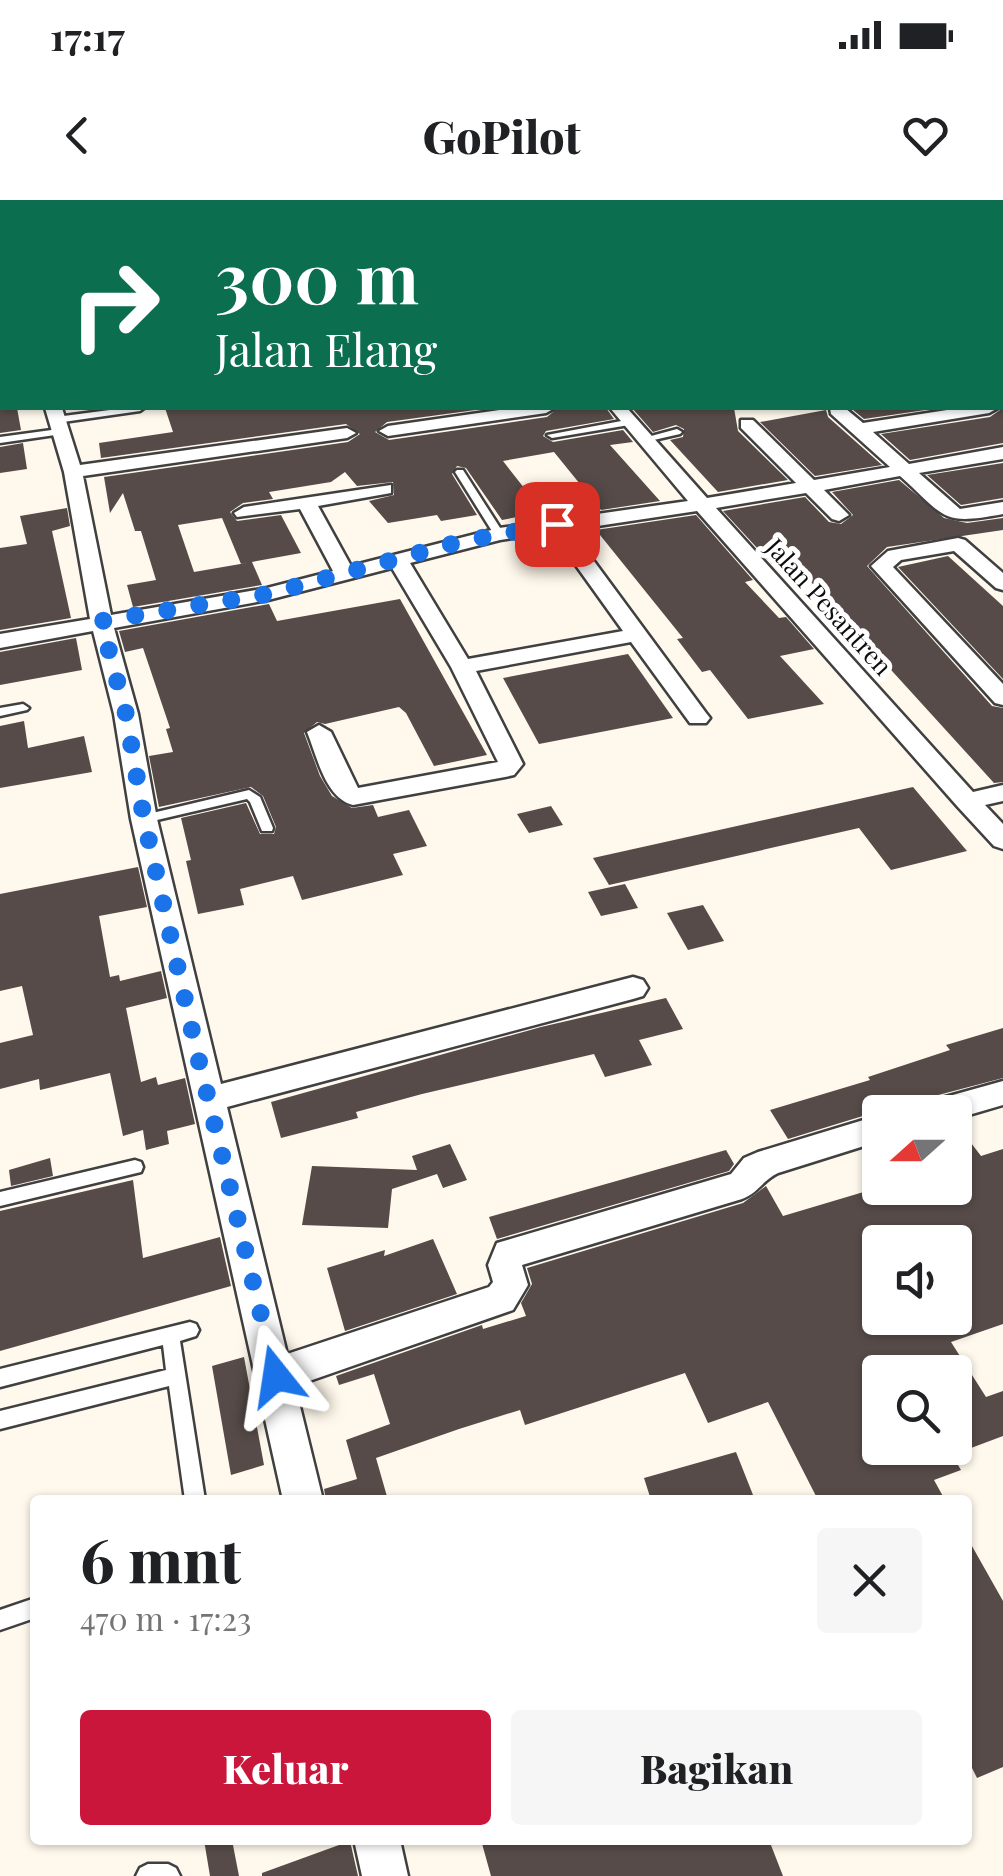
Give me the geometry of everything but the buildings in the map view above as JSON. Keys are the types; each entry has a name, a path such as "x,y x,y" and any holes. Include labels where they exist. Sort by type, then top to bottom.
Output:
{"street":[{"path":"388,431 532,410"},
{"path":"837,410 958,516 1003,508"},
{"path":"862,429 970,410"},
{"path":"955,412 1003,453"},
{"path":"56,420 73,472 101,621 126,714 144,819 302,1495"},
{"name":"Jalan Pesantren","path":"632,423 1003,840"},
{"path":"747,424 840,515"},
{"path":"73,472 347,433"},
{"path":"0,640 268,594 499,534 702,505 1003,453"},
{"path":"244,513 384,489"},
{"path":"306,502 344,574"},
{"path":"557,524 698,718"},
{"path":"1003,584 958,544 895,555 882,566 1003,698"},
{"path":"319,732 341,785 353,797 506,769 512,764 462,667 397,559"},
{"path":"462,667 635,635"},
{"path":"968,801 1003,793"},
{"path":"211,1099 632,988"},
{"path":"972,1102 1003,1094"},
{"path":"276,1376 501,1299 510,1285 505,1265 509,1254 742,1185 756,1168 862,1134"},
{"path":"378,1845 385,1876"}],"lane":[{"path":"0,440 56,420 126,410"},
{"path":"552,434 632,423 677,432"},
{"path":"460,472 499,534"},
{"path":"0,712 23,708"},
{"path":"144,819 248,794 256,800 267,828"},
{"path":"0,1199 136,1168"},
{"path":"0,1378 190,1330"},
{"path":"170,1336 194,1495"},
{"path":"0,1420 176,1376"},
{"path":"0,1620 30,1610"},
{"path":"148,1876 168,1876"}],"route":[{"path":"276,1376 198,1057 144,819 126,714 101,621 268,594 459,542 557,524"}]}
